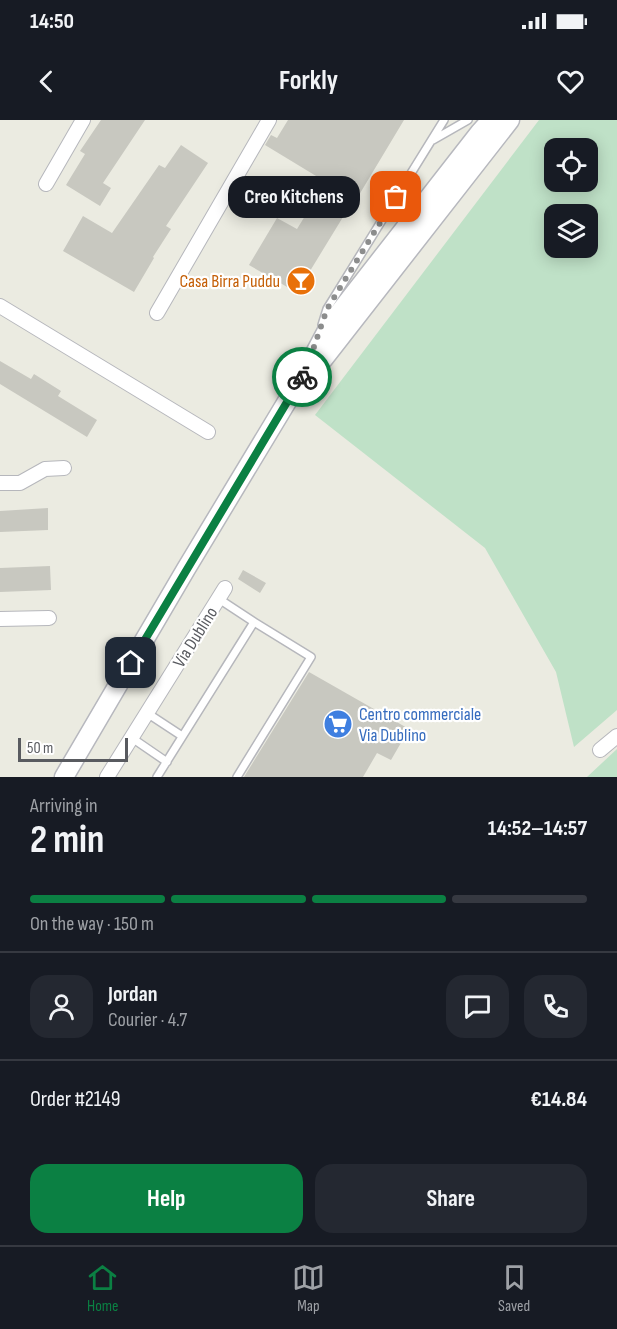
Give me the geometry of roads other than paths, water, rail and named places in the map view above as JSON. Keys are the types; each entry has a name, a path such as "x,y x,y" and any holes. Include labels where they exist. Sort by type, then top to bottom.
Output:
{"main road":[{"path":"64,777 306,370 331,323 491,120"},
{"path":"290,396 323,360 510,120"}],"street":[{"path":"46,184 83,120"},
{"path":"157,313 269,120"},
{"path":"0,306 208,432"},
{"path":"0,483 20,483 45,469 64,468"},
{"name":"Via Dublino","path":"107,777 222,593"},
{"path":"0,619 50,618"},
{"path":"600,750 617,736"}],"lane":[{"path":"306,370 327,309 444,120"},
{"path":"431,142 468,120"},
{"path":"222,593 254,622 311,657 237,777"},
{"path":"157,777 254,622"},
{"path":"147,713 182,736"},
{"path":"132,738 167,762"}],"place":[{"name":"Creo Kitchens","path":"396,197"},
{"name":"Casa Birra Puddu","path":"301,281"},
{"name":"Centro commerciale Via Dublino","path":"338,724"}]}
